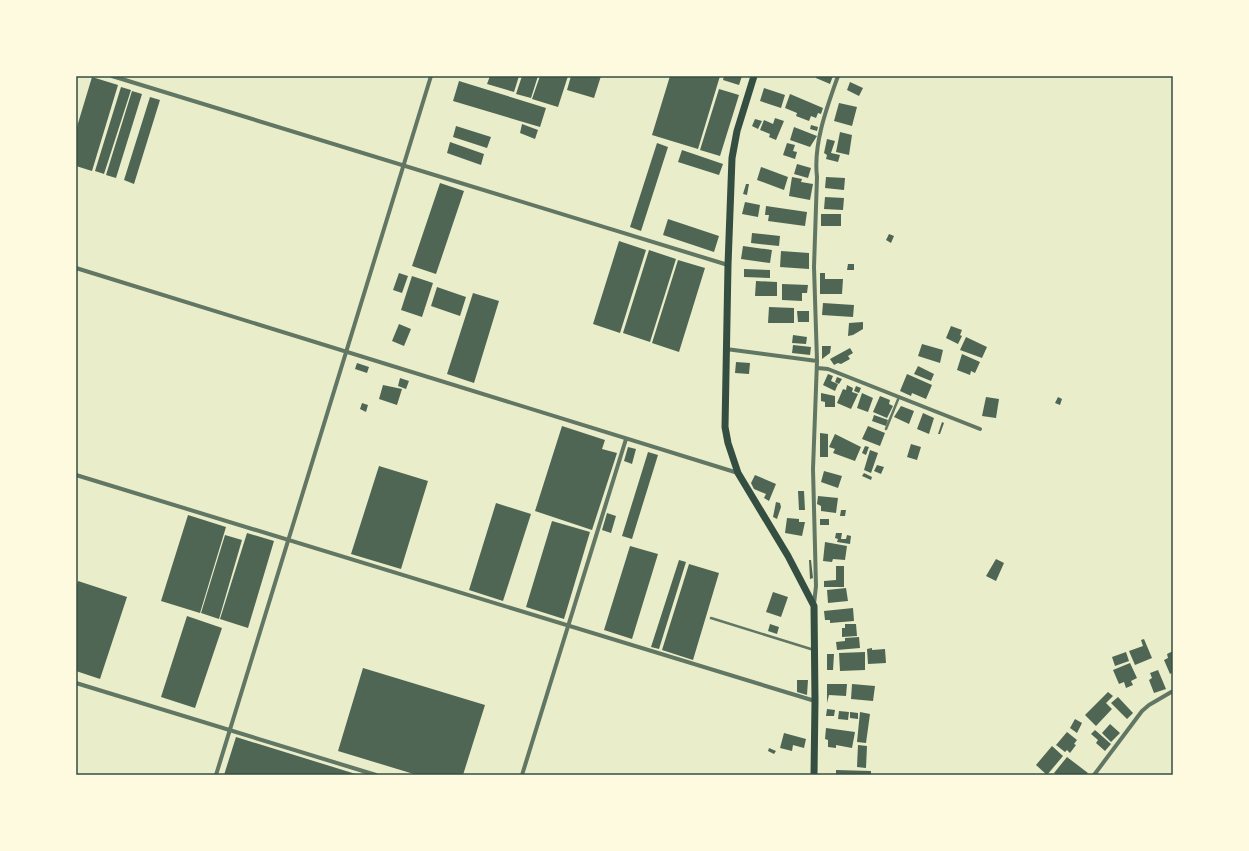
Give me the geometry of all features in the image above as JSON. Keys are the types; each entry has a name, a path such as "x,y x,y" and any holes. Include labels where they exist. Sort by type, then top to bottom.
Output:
{"main road":[{"path":"754,76 737,131 732,158 725,349 725,427 728,443 738,473 788,556 814,606 814,775"}],"street":[{"path":"112,76 728,265"},
{"path":"216,775 431,76"},
{"path":"814,606 816,586 813,469 817,368 814,267 817,177 816,166 824,121 838,76"},
{"path":"76,268 738,473"},
{"path":"725,349 817,361"},
{"path":"817,368 828,370 899,396 980,429"},
{"path":"522,775 567,625 626,439"},
{"path":"76,475 815,701"},
{"path":"76,684 376,775"},
{"path":"1094,775 1142,712 1150,705 1173,691"}],"lane":[{"path":"886,429 899,396"},
{"path":"711,618 815,651"}],"building":[{"path":"490,76 519,76 514,92 487,84"},
{"path":"522,76 538,76 531,98 516,94"},
{"path":"540,76 568,76 558,107 532,99"},
{"path":"571,76 601,76 594,98 567,90"},
{"path":"670,76 720,76 698,149 652,135"},
{"path":"724,76 742,76 739,85 723,80"},
{"path":"816,76 833,76 830,84 816,78"},
{"path":"92,77 118,85 92,171 76,166 76,130"},
{"path":"459,81 546,108 540,127 453,101"},
{"path":"850,82 863,88 859,96 847,90"},
{"path":"121,87 131,90 104,174 95,171"},
{"path":"764,88 785,95 781,108 760,101"},
{"path":"719,89 739,95 720,156 700,150"},
{"path":"132,91 142,94 116,178 106,175"},
{"path":"790,94 823,108 821,114 818,113 816,118 811,116 809,121 796,116 797,113 785,108"},
{"path":"150,97 160,100 134,184 124,180"},
{"path":"839,103 857,107 852,126 834,121"},
{"path":"775,118 784,121 776,140 769,137 770,134 760,130 764,120 773,124"},
{"path":"755,119 762,121 758,129 752,126"},
{"path":"522,124 538,130 535,139 520,133"},
{"path":"811,125 818,127 817,131 810,129"},
{"path":"456,126 491,137 487,148 453,137"},
{"path":"794,127 817,136 810,147 790,140"},
{"path":"840,132 852,135 849,155 836,152"},
{"path":"827,139 835,141 831,153 840,155 838,162 826,159 827,155 824,153"},
{"path":"450,142 484,154 481,165 447,153"},
{"path":"657,143 668,147 641,231 630,227"},
{"path":"787,143 795,145 793,151 797,152 795,159 783,155"},
{"path":"682,150 723,164 719,175 678,162"},
{"path":"797,164 811,168 808,178 794,174"},
{"path":"761,167 788,177 784,190 757,180"},
{"path":"792,177 802,179 801,182 813,184 810,200 789,196"},
{"path":"826,177 845,178 844,190 825,188"},
{"path":"440,183 464,191 436,274 412,266"},
{"path":"746,184 749,184 747,195 743,194"},
{"path":"825,197 844,198 843,210 824,209"},
{"path":"745,202 760,205 758,217 742,214"},
{"path":"766,206 807,212 805,226 768,221 769,215 765,215"},
{"path":"821,214 841,214 841,226 821,226"},
{"path":"668,219 719,236 714,252 663,235"},
{"path":"752,233 780,236 779,246 751,243"},
{"path":"889,234 894,236 891,243 886,240"},
{"path":"619,241 646,250 620,333 593,324"},
{"path":"743,246 772,250 770,263 741,259"},
{"path":"649,250 676,259 650,342 623,333"},
{"path":"781,251 809,253 809,269 780,267"},
{"path":"678,260 705,268 679,352 652,343"},
{"path":"848,264 854,264 854,270 847,270"},
{"path":"744,269 770,270 770,278 744,277"},
{"path":"399,273 408,276 402,293 393,290"},
{"path":"820,273 825,273 825,279 843,279 842,294 820,294"},
{"path":"412,276 433,283 422,317 401,310"},
{"path":"756,281 777,282 777,296 755,296"},
{"path":"782,284 808,285 807,293 802,293 802,301 782,300"},
{"path":"437,287 466,297 460,316 431,306"},
{"path":"473,293 499,301 474,383 447,374"},
{"path":"823,303 854,305 853,317 822,315"},
{"path":"769,307 794,308 794,323 768,323"},
{"path":"797,311 809,311 809,322 798,322"},
{"path":"863,322 863,329 853,335 848,336 849,323"},
{"path":"399,324 411,329 404,346 392,341"},
{"path":"951,326 962,330 960,335 962,336 958,344 946,338"},
{"path":"793,335 807,337 806,344 792,343"},
{"path":"966,337 987,347 982,358 960,350"},
{"path":"922,344 943,350 940,363 918,356"},
{"path":"793,345 811,347 810,355 792,353"},
{"path":"822,346 831,346 830,353 822,359"},
{"path":"850,348 853,353 848,356 850,359 841,364 838,363 834,365 830,359"},
{"path":"962,354 980,362 975,373 971,371 970,375 957,370"},
{"path":"736,362 750,363 749,374 735,373"},
{"path":"357,363 369,367 367,373 355,369"},
{"path":"918,366 934,374 931,381 914,374"},
{"path":"828,374 833,376 831,381 838,384 835,391 823,385"},
{"path":"907,374 932,385 926,399 912,393 911,396 900,391"},
{"path":"837,377 842,379 839,384 835,382"},
{"path":"400,378 409,381 406,389 398,386"},
{"path":"383,385 402,389 397,405 379,399"},
{"path":"847,385 853,388 852,392 858,394 851,409 837,403 843,389 846,390"},
{"path":"856,386 861,388 859,393 854,391"},
{"path":"821,393 835,396 835,407 825,407 825,402 821,401"},
{"path":"862,393 873,398 868,412 857,408"},
{"path":"880,396 890,400 889,404 893,406 887,418 873,412"},
{"path":"986,397 999,399 996,418 982,416"},
{"path":"1058,397 1062,399 1060,405 1055,403"},
{"path":"362,403 368,405 366,412 360,409"},
{"path":"901,406 914,411 909,424 894,417"},
{"path":"923,413 934,418 929,434 917,429"},
{"path":"874,415 888,420 886,426 872,421"},
{"path":"942,422 944,423 940,434 938,434"},
{"path":"562,426 605,440 602,449 617,453 592,530 535,511"},
{"path":"868,426 885,433 880,446 862,439"},
{"path":"820,433 828,434 828,457 820,457"},
{"path":"835,434 861,447 855,461 833,453 835,449 829,447"},
{"path":"911,444 921,447 917,460 907,457"},
{"path":"865,446 869,447 866,455 862,453"},
{"path":"628,447 636,449 632,464 624,461"},
{"path":"870,450 878,453 871,473 864,470"},
{"path":"648,452 658,455 632,539 622,536"},
{"path":"877,465 884,467 881,474 874,471"},
{"path":"379,466 428,481 401,569 351,554"},
{"path":"824,471 842,476 838,488 821,482"},
{"path":"864,473 872,477 871,480 862,476"},
{"path":"755,475 776,484 769,501 764,498 766,494 754,489 751,483"},
{"path":"798,491 804,491 805,510 799,510"},
{"path":"818,496 838,498 836,513 821,511 821,506 817,504"},
{"path":"776,502 780,503 781,507 777,519 773,517"},
{"path":"496,503 531,514 503,601 469,590"},
{"path":"841,510 846,510 845,516 840,516"},
{"path":"607,513 616,516 611,533 602,530"},
{"path":"188,515 226,527 200,613 161,601"},
{"path":"787,518 799,519 799,522 805,522 802,536 785,533"},
{"path":"820,519 829,519 829,525 820,525"},
{"path":"552,521 590,532 564,619 526,607"},
{"path":"247,533 274,541 248,628 220,619"},
{"path":"836,533 842,533 841,539 846,539 847,535 851,536 850,544 837,542 838,539 835,538"},
{"path":"225,535 242,540 219,619 201,613"},
{"path":"825,542 847,546 845,560 833,559 832,562 823,561"},
{"path":"630,546 658,554 632,639 604,630"},
{"path":"996,559 1004,563 996,581 986,576"},
{"path":"679,560 686,562 659,649 651,647"},
{"path":"809,560 811,560 813,578 810,579"},
{"path":"689,564 719,573 693,660 662,650"},
{"path":"836,566 844,566 844,587 824,587 824,581 836,580"},
{"path":"78,581 127,597 100,679 76,671 76,587"},
{"path":"846,588 848,601 828,603 827,590"},
{"path":"773,592 788,597 781,617 766,612"},
{"path":"853,608 854,621 830,623 830,620 825,620 824,611"},
{"path":"187,616 222,628 195,708 161,697"},
{"path":"770,624 779,627 777,634 768,631"},
{"path":"845,624 856,624 857,636 842,637 842,628 845,628"},
{"path":"859,637 860,648 837,650 836,642 845,641 845,638"},
{"path":"1144,639 1152,658 1135,665 1129,651 1143,646 1141,640"},
{"path":"872,648 872,650 885,649 886,663 868,664 867,649"},
{"path":"1173,651 1173,672 1170,674 1164,660 1168,658 1167,654"},
{"path":"865,652 865,670 840,671 839,653"},
{"path":"1126,652 1129,661 1115,666 1112,657"},
{"path":"827,654 834,654 833,670 827,670"},
{"path":"1130,663 1137,678 1131,681 1133,685 1126,688 1124,682 1119,684 1113,670"},
{"path":"363,668 485,705 463,775 417,775 338,751"},
{"path":"1158,670 1166,689 1154,693 1149,680 1152,678 1150,673"},
{"path":"797,680 808,680 807,695 797,692"},
{"path":"827,684 847,684 846,696 829,695 827,703"},
{"path":"852,684 875,686 873,701 851,699"},
{"path":"1108,692 1113,696 1106,703 1112,709 1096,726 1085,715"},
{"path":"1118,697 1133,713 1127,719 1111,703"},
{"path":"827,709 835,710 834,716 826,716"},
{"path":"839,711 849,712 848,720 838,719"},
{"path":"850,712 858,713 858,719 850,718"},
{"path":"860,712 870,714 866,743 857,742"},
{"path":"1075,719 1082,723 1077,733 1070,728"},
{"path":"1110,724 1120,733 1111,742 1102,733"},
{"path":"826,728 855,732 852,748 836,745 836,748 828,747 828,740 825,739"},
{"path":"1095,730 1111,744 1105,751 1096,743 1098,740 1091,734"},
{"path":"1067,732 1077,740 1074,744 1076,745 1070,753 1067,750 1065,752 1056,745"},
{"path":"784,733 806,739 804,748 793,745 792,751 780,748"},
{"path":"236,737 359,775 224,775"},
{"path":"858,745 867,746 866,768 857,767"},
{"path":"1052,746 1063,756 1047,775 1036,765"},
{"path":"769,748 776,751 774,754 768,751"},
{"path":"1067,757 1088,773 1086,775 1057,775 1054,773"},
{"path":"836,770 871,771 871,775 836,775"}]}
